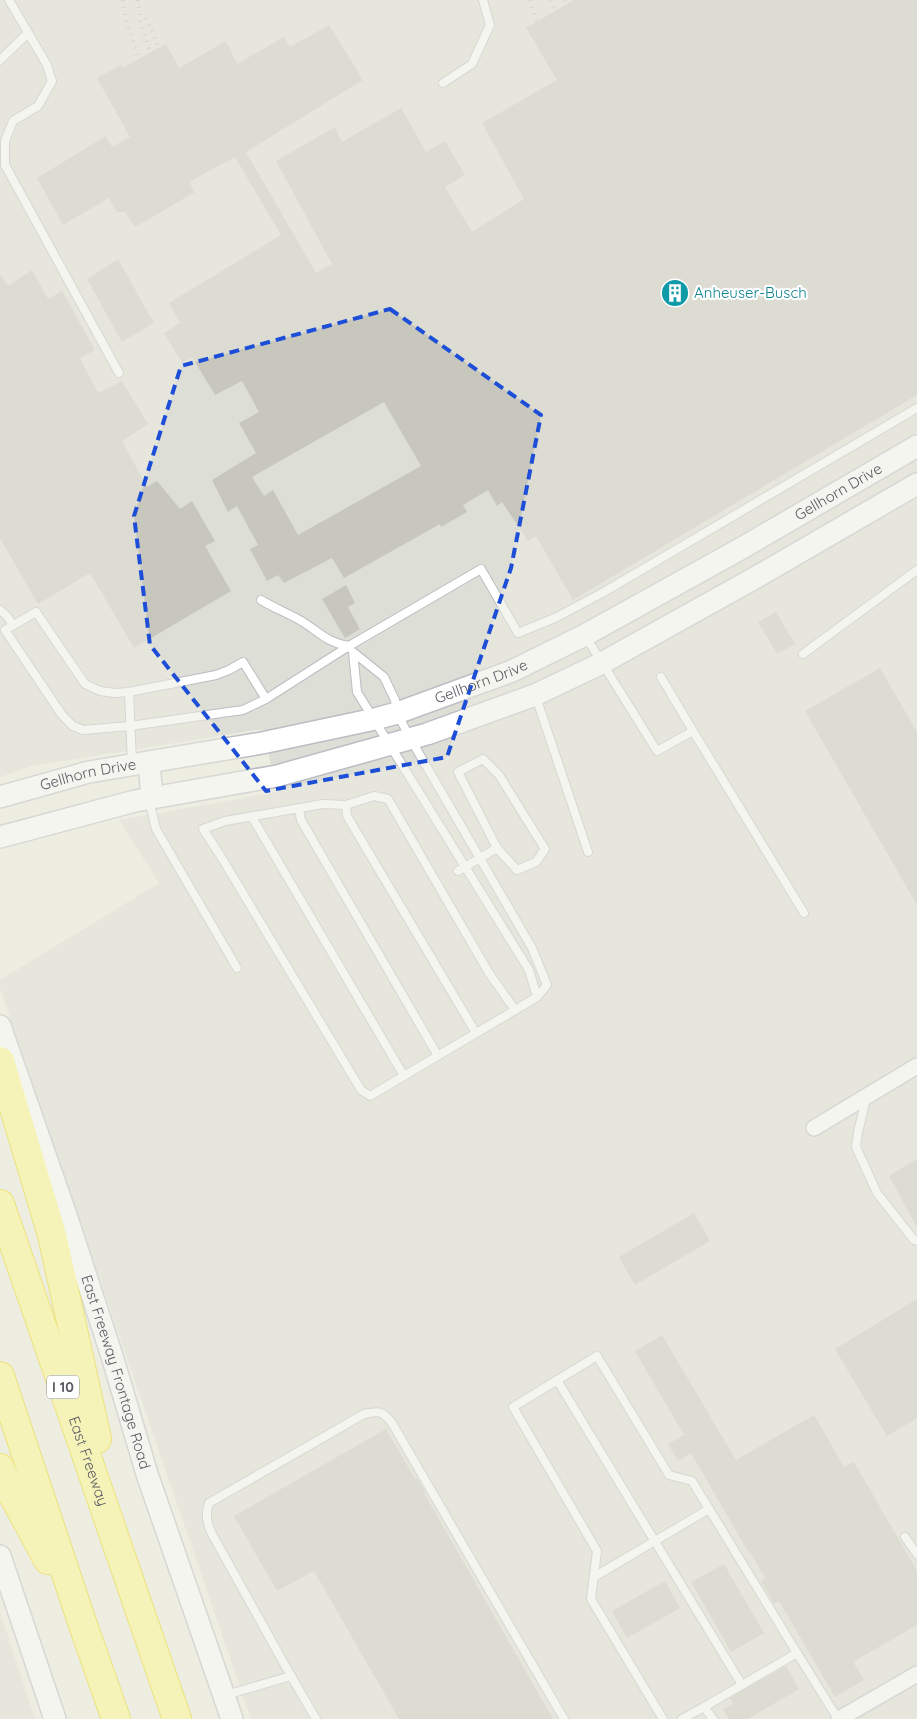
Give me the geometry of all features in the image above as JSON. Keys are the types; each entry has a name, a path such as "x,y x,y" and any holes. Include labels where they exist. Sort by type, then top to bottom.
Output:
{"highway":[{"path":"0,1061 52,1235 126,1570"},
{"name":"East Freeway","path":"0,1204 177,1719"},
{"path":"0,1376 116,1719"},
{"path":"0,1468 82,1622"}],"main road":[{"path":"908,451 917,484"},
{"name":"Gellhorn Drive","path":"0,797 90,772 262,743 375,719 397,713 512,671 585,635 742,548 908,451"},
{"name":"Gellhorn Drive","path":"0,836 151,798 278,776 427,734 535,695 602,663 759,576 917,484"},
{"path":"742,548 759,576"},
{"path":"141,763 151,798"},
{"name":"East Freeway Frontage Road","path":"0,1026 67,1218 112,1356 147,1474 232,1719"},
{"path":"0,1556 6,1589 55,1719"}],"street":[{"path":"814,1128 917,1066"},
{"path":"839,1719 917,1674"}],"lane":[{"path":"9,0 47,65 52,81 38,106 14,121 5,141 2,162 119,373"},
{"path":"443,83 472,64 490,25 483,0"},
{"path":"0,60 28,33"},
{"path":"266,699 243,662 216,675 129,692 100,691 85,684 36,612 5,630 62,715 73,726 83,730 130,726 242,710 266,699 351,649 481,569 518,633 555,618 604,592 917,408"},
{"path":"803,654 917,570"},
{"path":"260,600 303,622 324,638 351,649 384,677 395,700 400,741 462,869 529,970 537,997"},
{"path":"0,610 13,625"},
{"path":"585,635 657,751 693,731"},
{"path":"351,649 357,692 375,719 400,741 480,858 532,948 547,985 537,997 370,1096 361,1090 203,829 224,821 323,804 346,805 374,796 388,799 489,973 515,1010"},
{"path":"662,677 804,912"},
{"path":"129,692 130,726 141,763"},
{"path":"535,695 588,852"},
{"path":"483,759 499,775 545,849 536,862 517,870 497,848 458,772 483,759"},
{"path":"151,798 156,828 237,968"},
{"path":"346,805 347,816 476,1033"},
{"path":"299,809 301,820 438,1056"},
{"path":"252,817 404,1076"},
{"path":"462,869 497,848"},
{"path":"866,1097 856,1147 877,1193 914,1240 917,1241"},
{"path":"663,1719 591,1599 597,1551 513,1407 597,1356 669,1475 692,1481 839,1719"},
{"path":"557,1380 742,1685"},
{"path":"316,1719 212,1534 207,1524 207,1509 209,1503 364,1414 378,1412 386,1415 392,1423 564,1719"},
{"path":"594,1577 709,1509"},
{"path":"905,1537 917,1554"},
{"path":"682,1719 797,1652"},
{"path":"224,1696 291,1676"},
{"path":"704,1707 713,1719"}],"highlighted area":[{"path":"390,309 541,415 511,568 447,757 266,791 150,645 134,516 181,366"}],"shaded area":[{"path":"0,0 917,0 917,1719 251,1719 0,988 0,980 159,883 119,820 277,792 263,729 32,766 0,777"},
{"path":"0,1612 35,1719 0,1719"}],"building":[{"name":"Anheuser-Busch","path":"574,0 917,0 917,395 573,600 536,536 528,541 502,502 497,506 488,490 463,505 467,512 441,527 440,524 344,578 332,558 284,583 278,575 267,581 250,549 258,545 237,506 228,512 212,480 256,453 239,423 259,412 242,381 215,395 192,357 182,363 164,333 180,323 169,303 281,235 235,157 189,182 195,192 135,227 125,212 117,212 109,198 63,225 37,178 106,136 112,147 130,137 97,78 121,65 122,68 166,44 179,68 226,41 237,64 284,37 290,47 329,25 363,80 246,152 316,273 332,264 276,161 335,127 342,142 401,108 426,152 445,141 465,175 445,187 472,232 524,199 482,123 557,80 526,28","holes":["384,402 421,466 298,535 273,490 264,496 252,477"]},
{"path":"118,259 154,323 122,342 87,279"},
{"path":"32,270 48,299 62,291 95,350 80,358 98,393 122,381 148,424 122,441 147,487 157,481 180,509 192,501 215,541 205,546 231,591 134,648 90,573 38,604 0,538 0,274 8,286"},
{"path":"346,585 355,603 348,607 360,629 345,638 322,599"},
{"path":"776,612 795,644 777,654 758,622"},
{"path":"880,668 917,732 917,905 805,711"},
{"path":"917,1159 917,1227 889,1176"},
{"path":"694,1213 710,1241 635,1285 619,1257"},
{"path":"917,1299 917,1418 887,1436 835,1349"},
{"path":"662,1335 736,1460 814,1415 844,1467 854,1462 917,1571 917,1625 853,1662 864,1680 835,1697 779,1601 774,1604 761,1581 765,1578 691,1453 678,1461 668,1444 684,1435 635,1351"},
{"path":"386,1429 415,1479 417,1478 553,1719 399,1719 314,1571 277,1591 234,1516"},
{"path":"724,1564 764,1633 731,1652 691,1582"},
{"path":"665,1581 680,1608 627,1638 612,1611"},
{"path":"786,1666 799,1689 748,1719 729,1719 723,1709 733,1704 730,1698"}],"railway":[{"path":"123,0 126,20 139,59"},
{"path":"138,0 140,20 150,52"},
{"path":"530,0 536,22"},
{"path":"551,0 556,10"},
{"path":"565,0 567,4"},
{"path":"146,18 159,48"}],"place":[{"name":"Anheuser-Busch","path":"675,293"}]}
